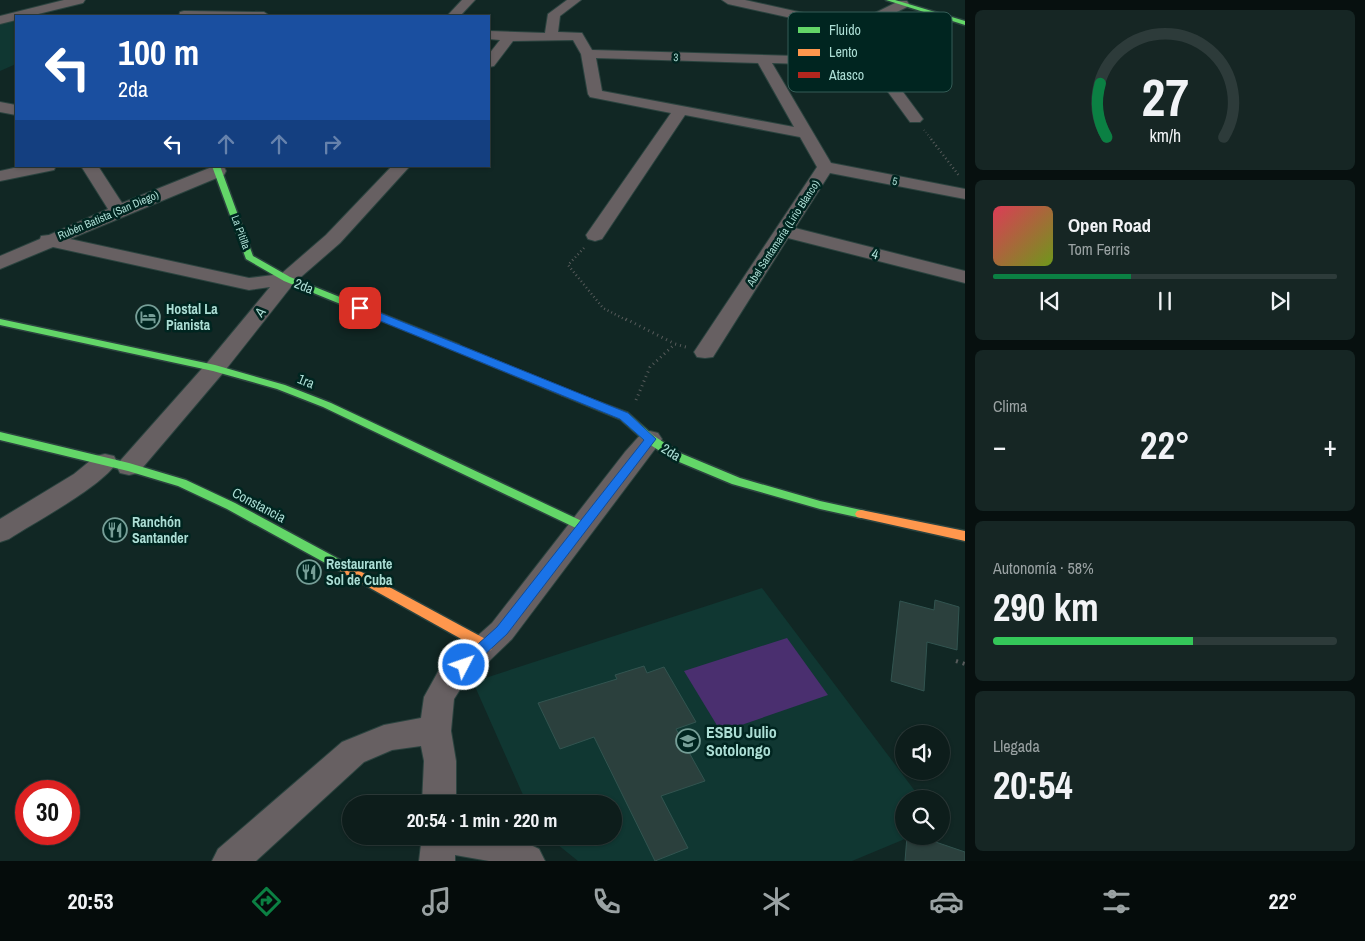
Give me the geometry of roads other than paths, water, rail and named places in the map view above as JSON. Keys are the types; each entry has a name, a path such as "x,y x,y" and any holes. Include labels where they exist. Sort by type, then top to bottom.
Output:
{"street":[{"path":"20,15 79,0"},
{"path":"182,0 184,15"},
{"path":"454,15 469,0"},
{"path":"551,35 554,14 575,0"},
{"path":"728,0 788,13"},
{"path":"889,0 929,12"},
{"path":"887,12 903,4"},
{"path":"0,20 15,16"},
{"path":"952,19 965,23"},
{"path":"490,35 508,39 551,35 577,36 588,54 595,94 807,134"},
{"path":"490,63 508,39"},
{"name":"3","path":"588,54 788,60"},
{"name":"Abel Santamaría (Lirio Blanco)","path":"705,352 825,167 763,60"},
{"path":"895,92 915,119"},
{"path":"0,108 15,110"},
{"path":"595,235 680,111"},
{"path":"0,157 20,173"},
{"path":"0,176 44,167"},
{"path":"90,167 118,211"},
{"name":"A","path":"0,532 83,480 117,465 215,368 287,279 333,238 401,167"},
{"name":"5","path":"825,167 965,194"},
{"name":"Rubén Batista (San Diego)","path":"0,263 48,240 217,169"},
{"name":"La Pitilla","path":"217,169 250,256 287,279"},
{"name":"4","path":"784,231 965,277"},
{"name":"2da","path":"48,240 249,284 287,279 624,416 650,439 676,456 736,481 820,505 965,536"},
{"name":"1ra","path":"0,322 215,368 281,387 327,405 582,526"},
{"name":"Constancia","path":"0,436 182,483 231,506 486,646"},
{"path":"439,795 440,761 435,731 439,697 450,679 502,630 650,439"},
{"path":"230,861 353,752 377,740 402,733 435,731"},
{"path":"496,845 527,861"}],"place":[{"name":"Hostal La Pianista","path":"148,317"},
{"name":"Ranchón Santander","path":"115,530"},
{"name":"Restaurante Sol de Cuba","path":"309,572"},
{"name":"ESBU Julio Sotolongo","path":"688,741"}]}
